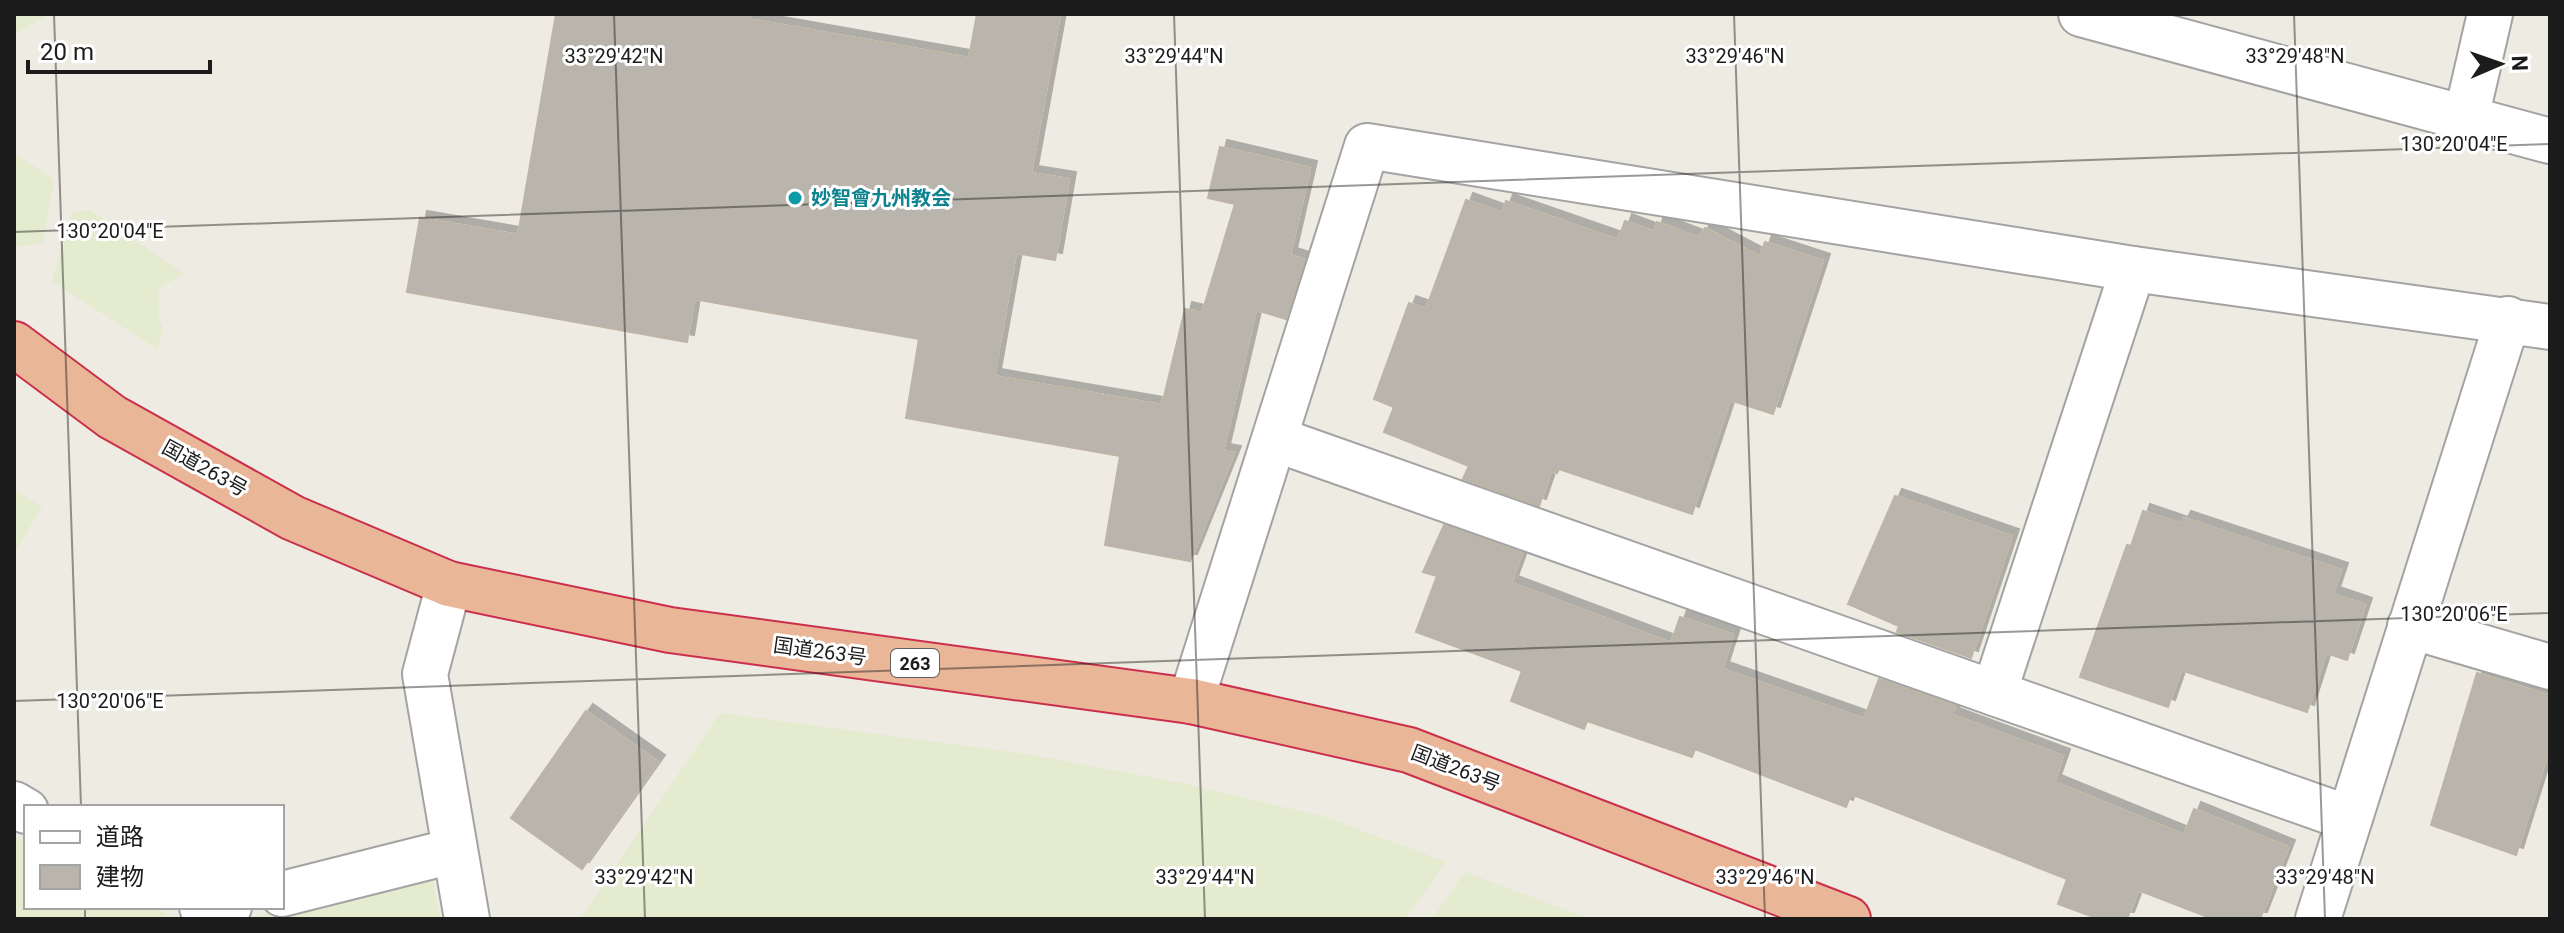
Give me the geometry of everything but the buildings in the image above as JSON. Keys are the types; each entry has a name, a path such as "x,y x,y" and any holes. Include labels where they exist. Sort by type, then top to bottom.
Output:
{"highway":[{"name":"国道263号","path":"14,344 112,417 293,518 449,584 670,630 1191,701 1409,750 1848,919"}],"street":[{"path":"2081,14 2550,141"},
{"path":"2466,118 2490,14"},
{"path":"1191,701 1367,146 2133,269 2529,323 2410,626 2318,919"},
{"path":"1994,693 2133,269"},
{"path":"1275,439 2348,818"},
{"path":"449,584 425,674 467,919"},
{"path":"2410,626 2550,667"},
{"path":"284,893 453,851"}],"green space":[{"path":"14,14 50,14 14,34"},
{"path":"14,153 54,180 43,243 14,247"},
{"path":"90,210 184,274 158,288 159,320 163,329 157,349 52,281 72,212"},
{"path":"14,490 42,507 14,553"},
{"path":"720,713 1026,754 1176,782 1322,816 1446,862 1405,919 580,919"},
{"path":"14,836 24,841 24,909 156,909 176,919 14,919"},
{"path":"1465,872 1590,919 1432,919"},
{"path":"432,878 440,919 244,919"}],"place":[{"name":"妙智會九州教会","path":"795,198"}]}
